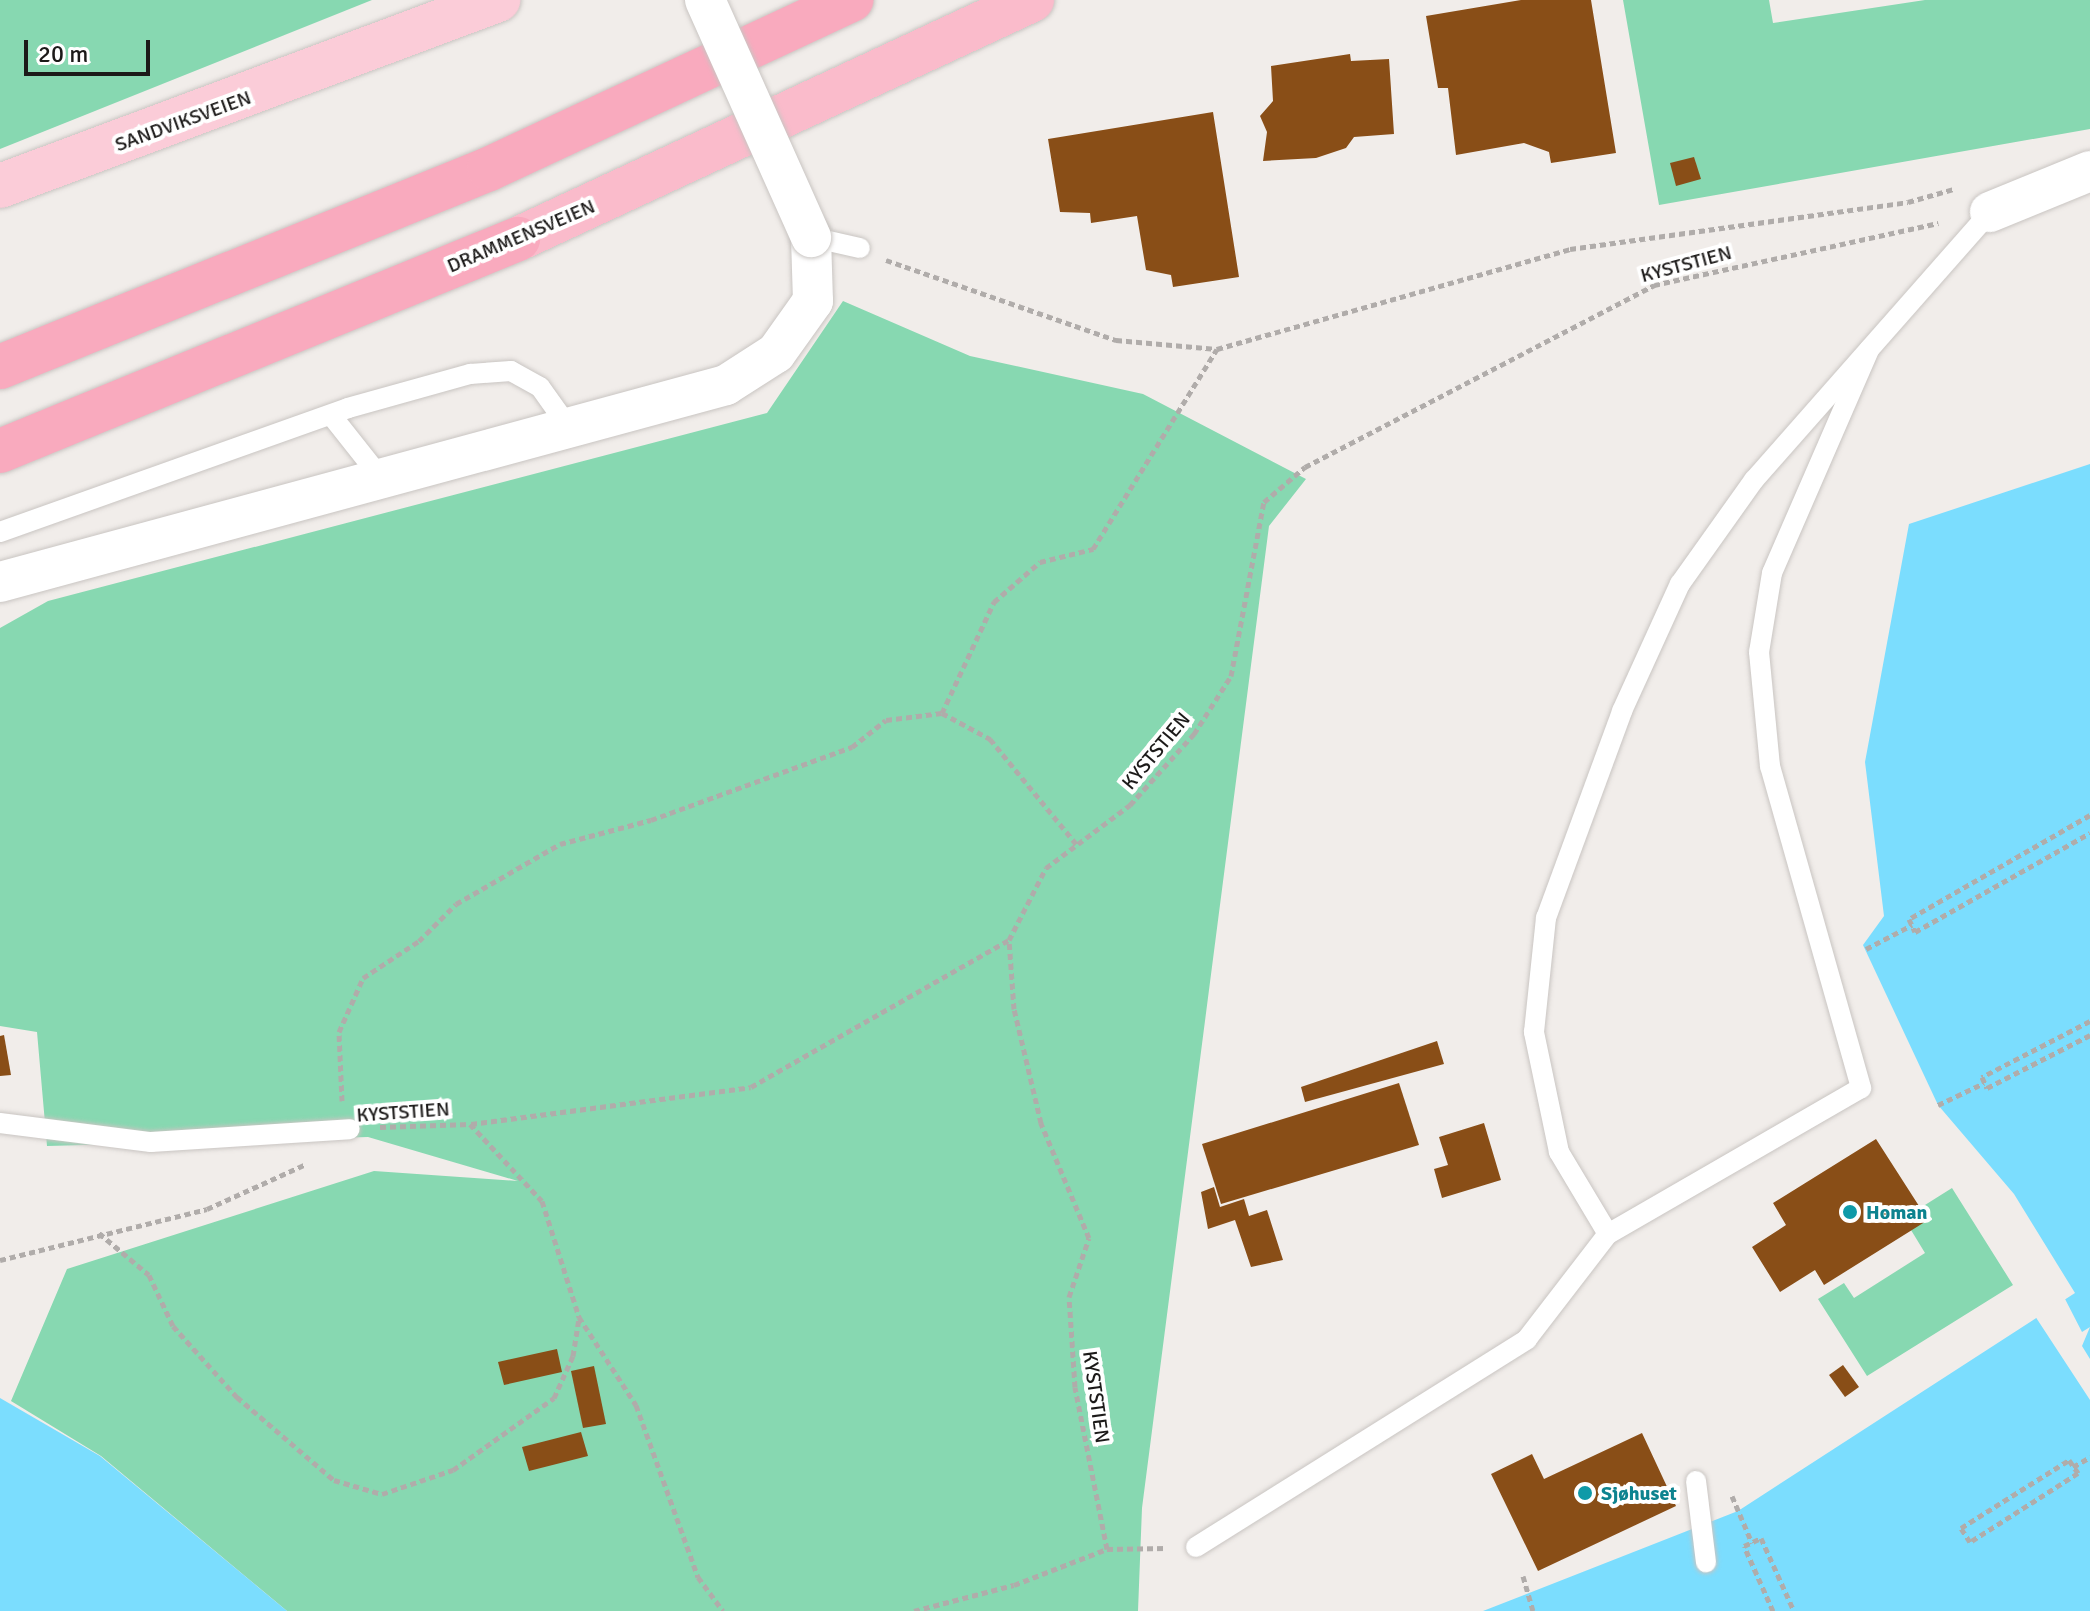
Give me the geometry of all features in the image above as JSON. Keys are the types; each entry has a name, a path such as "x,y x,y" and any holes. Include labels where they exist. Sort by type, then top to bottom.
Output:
{"highway":[{"path":"0,367 489,169 851,0"},
{"name":"DRAMMENSVEIEN","path":"0,451 518,239 1032,0"}],"main road":[{"name":"SANDVIKSVEIEN","path":"0,186 498,0"}],"street":[{"path":"0,582 726,385 776,353 813,301 811,237 705,0"},
{"path":"1979,198 2090,171"}],"lane":[{"path":"1608,1234 1559,1152 1534,1032 1546,918 1622,711 1680,584 1754,480 1869,350 1979,198"},
{"path":"811,237 860,248"},
{"path":"1196,1547 1527,1339 1608,1234 1861,1088 1770,766 1759,652 1772,573 1869,350"},
{"path":"0,532 331,415 470,374 511,371 540,387 570,429"},
{"path":"331,415 381,478"},
{"path":"0,1123 151,1142 350,1129"},
{"path":"1696,1481 1706,1562"}],"path":[{"path":"860,248 927,278 1116,340 1217,349 1570,249 1908,202 1979,198"},
{"name":"KYSTSTIEN","path":"1107,1549 1075,1387 1069,1297 1089,1238 1041,1123 1014,1009 1009,940 1046,868 1130,805 1194,734 1231,676 1264,502 1305,467 1654,285 1979,198"},
{"path":"942,713 994,602 1040,562 1093,549 1217,349"},
{"path":"350,1129 335,1078 339,1032 363,978 456,904 560,844 651,820 852,747 886,720 942,713 990,739 1077,845"},
{"path":"2090,815 1909,919 1915,932 2090,833"},
{"path":"1866,949 1912,925"},
{"path":"470,1124 751,1087 1009,940"},
{"path":"2090,1021 1982,1077 1984,1083 1987,1088 2090,1035"},
{"path":"1938,1105 1984,1083"},
{"name":"KYSTSTIEN","path":"0,1260 99,1233 207,1209 320,1158 350,1129 470,1124 542,1201 579,1317 636,1405 698,1577 723,1611"},
{"path":"99,1233 149,1275 173,1326 237,1397 334,1480 382,1494 453,1470 554,1398 573,1356 579,1317"},
{"path":"2073,1467 2090,1457"},
{"path":"2069,1460 2073,1467 2078,1473 1970,1542 1961,1528 2069,1460"},
{"path":"1728,1487 1752,1543"},
{"path":"1773,1611 1744,1546 1761,1538 1794,1611"},
{"path":"914,1611 1014,1585 1107,1549 1196,1547"},
{"path":"1523,1576 1533,1611"}],"green space":[{"path":"0,0 372,0 0,149"},
{"path":"1623,0 1769,0 1773,23 1925,0 2090,0 2090,129 1659,205"},
{"path":"843,301 970,356 1143,394 1306,479 1269,526 1142,1508 1138,1611 287,1611 101,1456 11,1401 67,1269 374,1171 518,1181 368,1137 47,1146 37,1032 0,1026 0,628 48,601 767,413"},
{"path":"1952,1188 2013,1285 1867,1376 1818,1299 1844,1283 1854,1298 1925,1253 1911,1230 1917,1210"}],"water":[{"path":"2090,464 2090,1611 1483,1611 1738,1511 2075,1293 2014,1194 1938,1105 1863,945 1884,916 1865,762 1909,524"},
{"path":"0,1398 100,1456 287,1611 0,1611"}],"pier":[{"path":"2064,1297 2082,1332 2090,1327 2082,1346 2090,1359 2090,1400 2035,1316"}],"building":[{"path":"1521,0 1591,0 1616,153 1551,163 1549,152 1524,143 1456,155 1448,88 1438,88 1426,16"},
{"path":"1350,54 1351,61 1389,59 1394,134 1354,137 1346,148 1316,158 1263,161 1267,132 1260,116 1273,101 1271,66"},
{"path":"1213,112 1239,277 1173,287 1171,275 1146,270 1137,216 1091,223 1090,213 1060,212 1048,139"},
{"path":"1694,157 1701,179 1676,186 1670,163"},
{"path":"4,1035 11,1075 0,1076 0,1036"},
{"path":"1437,1041 1444,1064 1305,1102 1301,1087"},
{"path":"1399,1083 1419,1145 1221,1204 1202,1144"},
{"path":"1484,1123 1501,1180 1442,1198 1434,1169 1448,1165 1439,1137"},
{"name":"Homan","path":"1876,1139 1928,1220 1824,1285 1815,1270 1780,1292 1752,1247 1786,1225 1773,1203"},
{"path":"1214,1187 1220,1207 1244,1199 1249,1216 1267,1210 1283,1260 1251,1267 1235,1220 1208,1229 1201,1192"},
{"path":"557,1349 562,1372 504,1385 498,1362"},
{"path":"1843,1365 1859,1387 1845,1397 1829,1375"},
{"path":"594,1366 606,1424 583,1428 571,1371"},
{"path":"581,1432 588,1456 529,1471 522,1447"},
{"name":"Sjøhuset","path":"1642,1433 1676,1506 1538,1571 1491,1474 1532,1454 1544,1479"}],"place":[{"name":"Homan","path":"1850,1212"},
{"name":"Sjøhuset","path":"1585,1493"}]}
